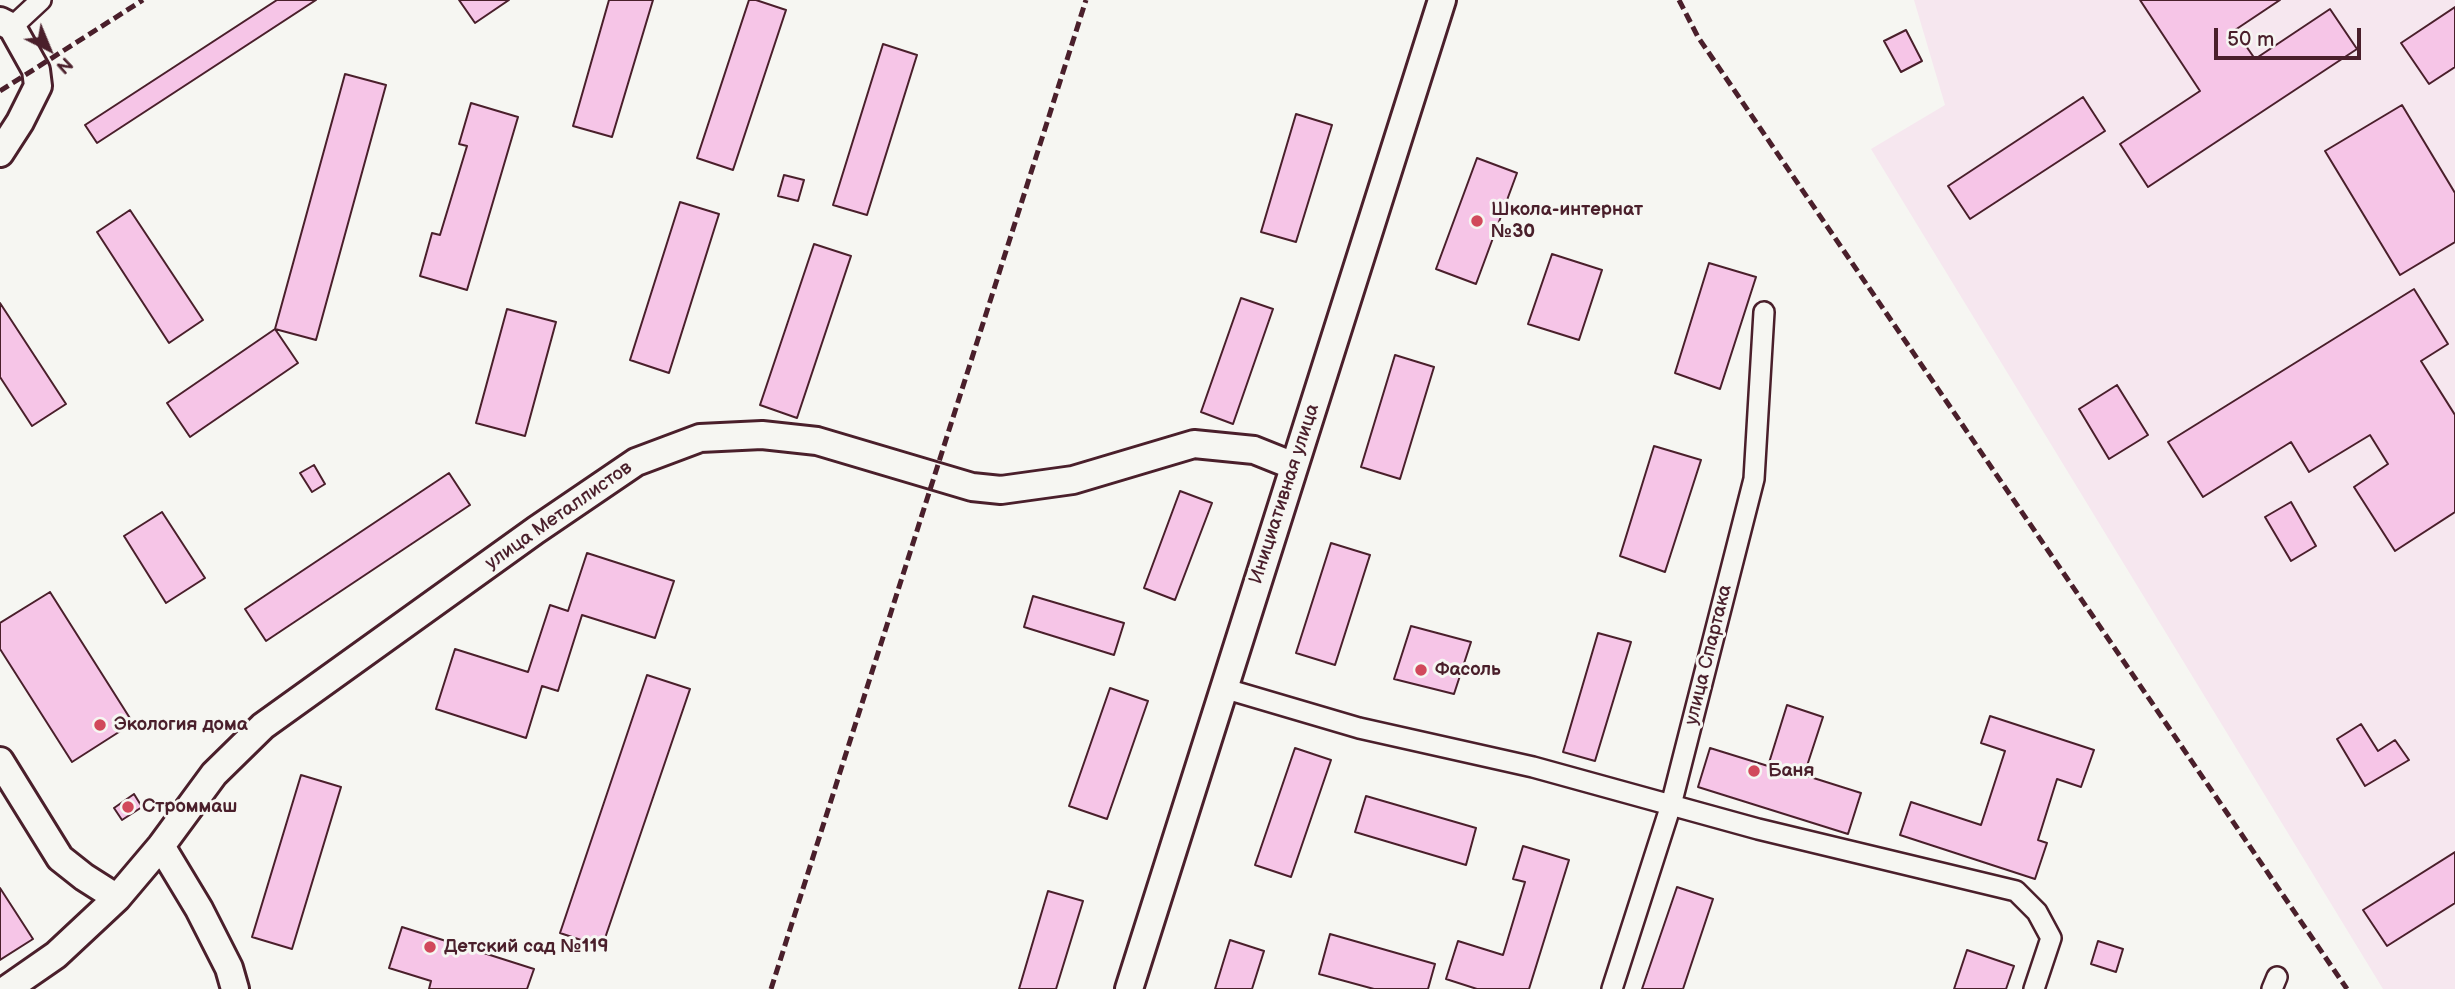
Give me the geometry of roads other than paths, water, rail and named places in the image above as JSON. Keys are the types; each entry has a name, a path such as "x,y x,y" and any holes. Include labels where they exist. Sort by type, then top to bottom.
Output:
{"main road":[{"name":"Инициативная улица","path":"1129,989 1443,0"},
{"path":"0,153 20,122 38,86 36,70 6,24"},
{"name":"улица Металлистов","path":"7,989 56,955 117,898 161,846 214,774 263,726 536,530 636,462 700,438 762,435 817,441 972,486 1001,490 1073,480 1194,444 1255,450 1294,466"},
{"path":"0,761 60,858 117,898"},
{"path":"161,846 205,920 229,968 234,989"}],"street":[{"path":"6,24 41,0"},
{"name":"улица Спартака","path":"1612,989 1671,805 1754,479 1764,312"},
{"path":"1223,688 1359,728 1533,768 1758,829 2016,891 2037,912 2052,938 2034,989"}],"railway":[{"path":"0,91 143,0"},
{"path":"771,989 1086,0"},
{"path":"1679,0 1698,37 2347,989"}],"place":[{"name":"Школа-интернат №30","path":"1477,221"},
{"name":"Фасоль","path":"1421,670"},
{"name":"Экология дома","path":"100,725"},
{"name":"Баня","path":"1754,771"},
{"name":"Строммаш","path":"128,807"},
{"name":"Детский сад №119","path":"430,947"}]}
